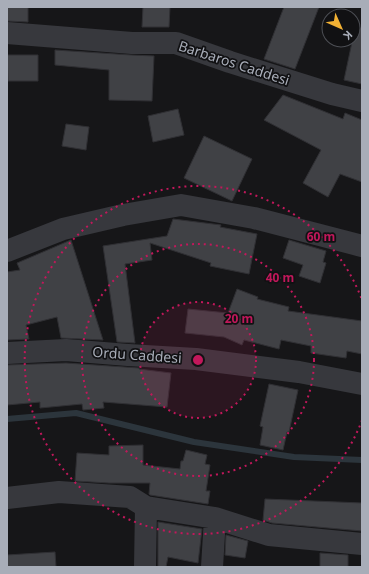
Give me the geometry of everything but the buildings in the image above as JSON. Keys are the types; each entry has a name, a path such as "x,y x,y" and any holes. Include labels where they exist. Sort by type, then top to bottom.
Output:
{"street":[{"name":"Barbaros Caddesi","path":"7,33 132,43 176,43 230,62 332,94 362,101"},
{"path":"7,251 63,228 123,215 181,206 254,218 362,246"},
{"name":"Ordu Caddesi","path":"7,352 66,350 196,359 298,372 362,384"},
{"path":"7,498 59,492 130,497 146,507 215,518 268,535 362,544"},
{"path":"145,567 146,507"},
{"path":"212,567 215,518"}],"waterway":[{"path":"7,419 76,413 194,442 294,457 362,460"}]}
